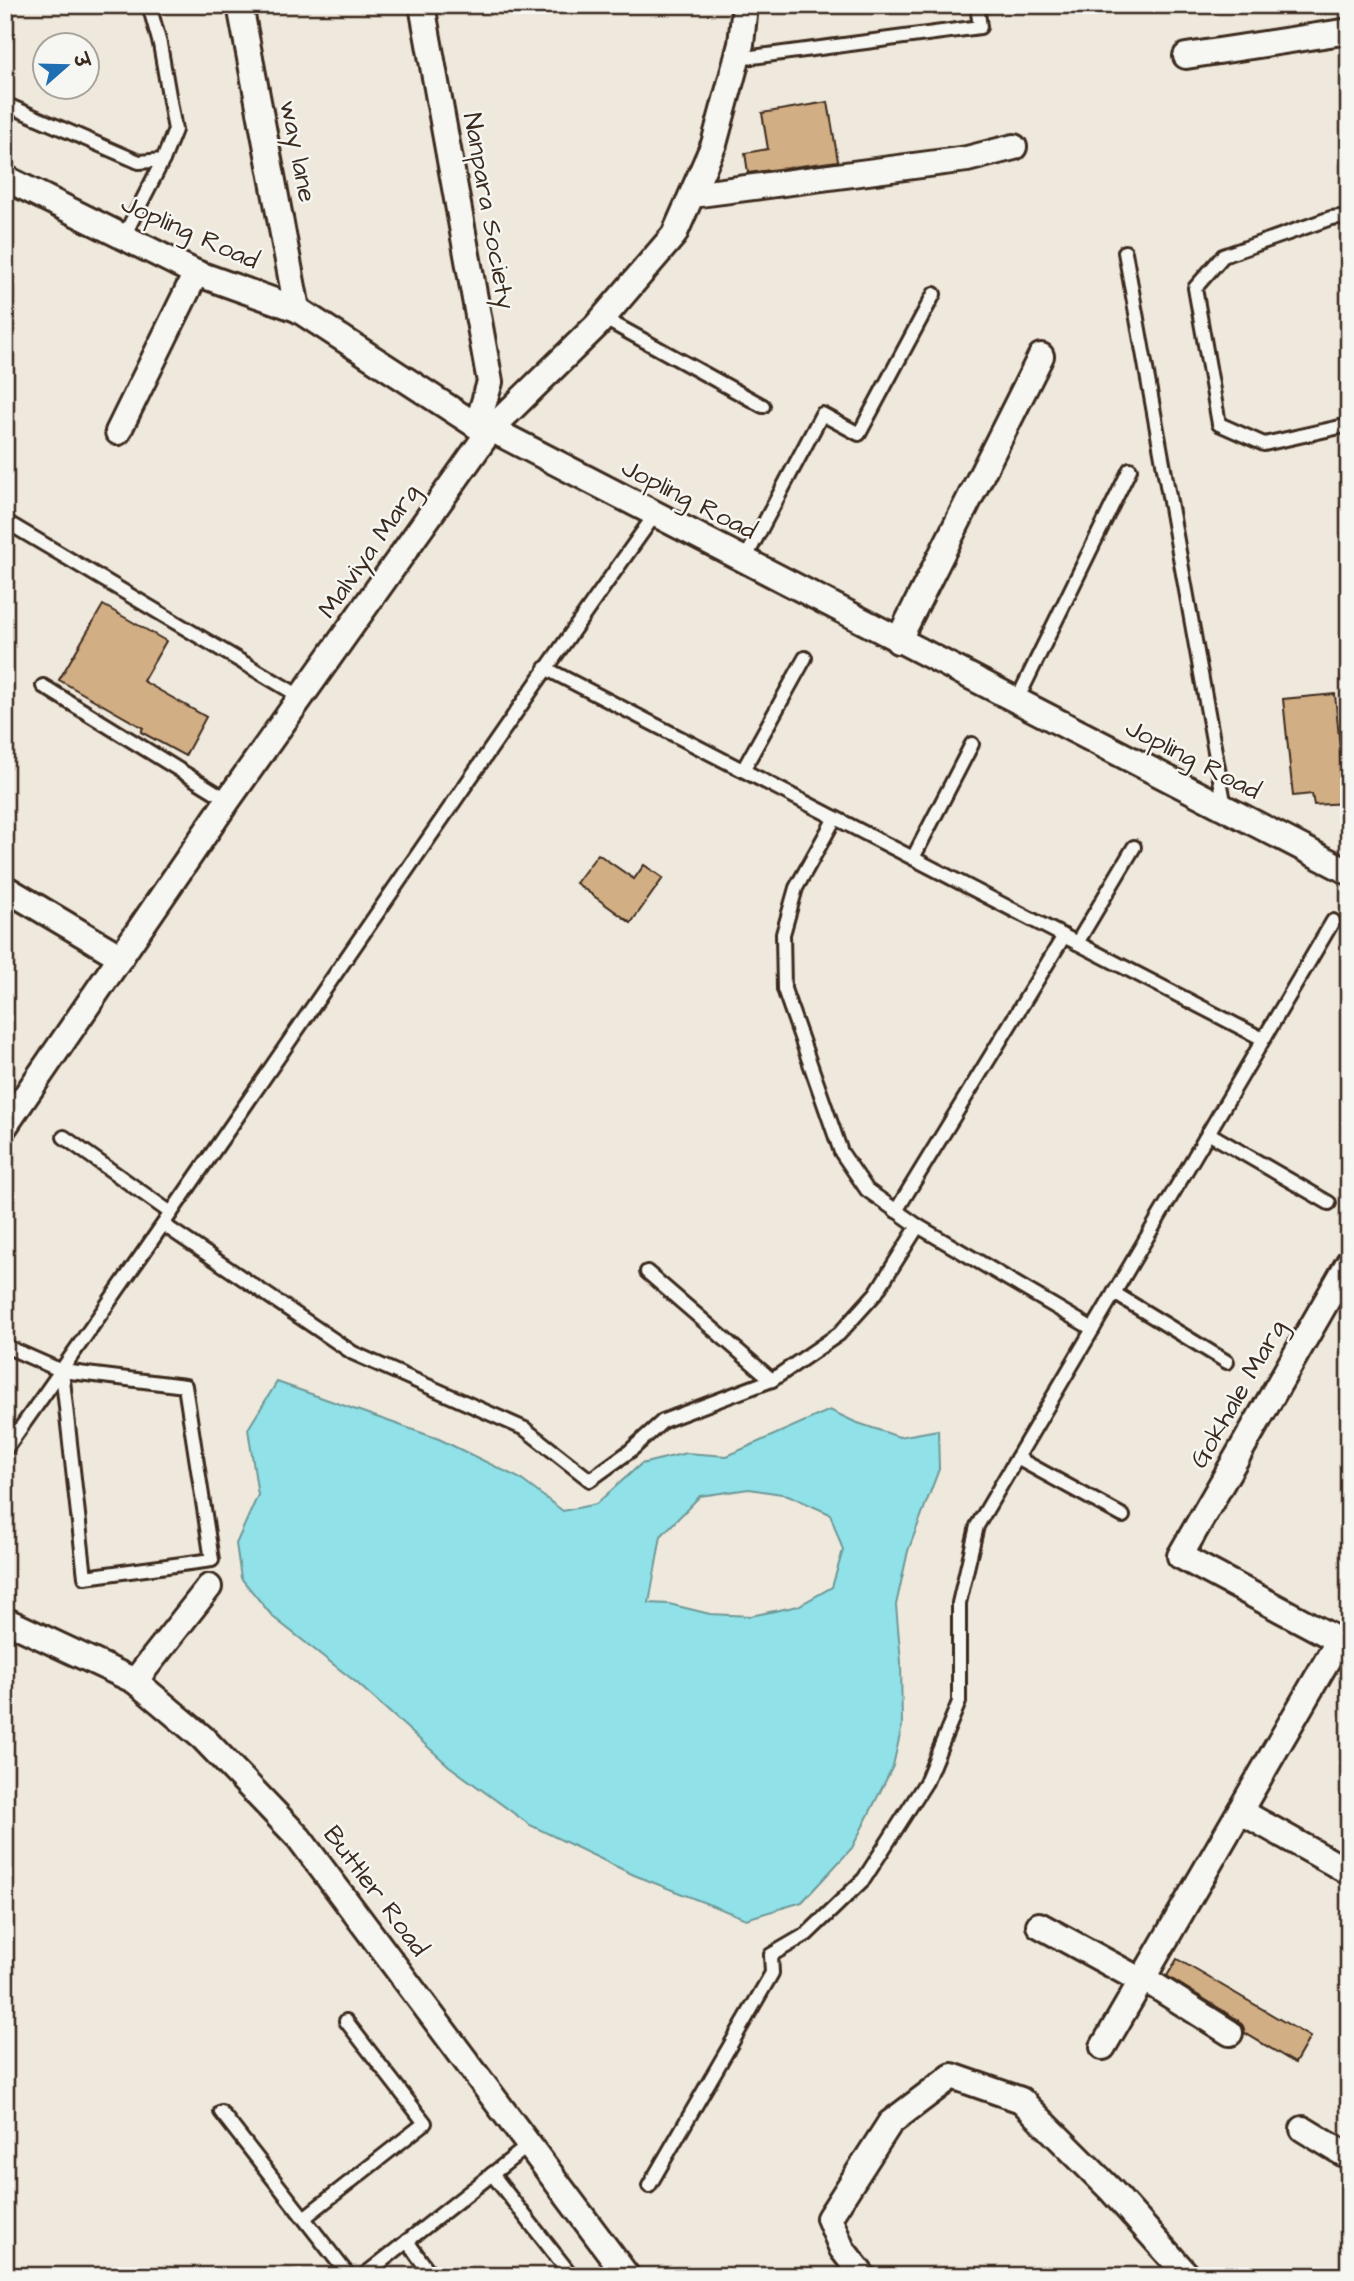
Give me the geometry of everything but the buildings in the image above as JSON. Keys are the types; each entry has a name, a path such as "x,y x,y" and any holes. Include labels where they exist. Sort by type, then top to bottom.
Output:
{"street":[{"name":"way lane","path":"240,5 297,309"},
{"name":"Nanpara Society","path":"422,5 490,382 484,428"},
{"name":"Malviya Marg","path":"5,1126 484,428 603,318 674,235 714,144 741,44 745,5"},
{"path":"1186,56 1349,31"},
{"path":"692,195 967,159 1014,147"},
{"name":"Jopling Road","path":"5,177 195,273 297,309 484,428 1349,872"},
{"path":"118,432 195,273"},
{"path":"898,641 1041,356"},
{"path":"5,888 121,957"},
{"name":"Gokhale Marg","path":"1344,1643 1180,1556 1349,1262"},
{"path":"135,1681 209,1587"},
{"name":"Buttler Road","path":"5,1620 135,1681 203,1738 299,1838 627,2276"},
{"path":"1103,2047 1240,1811 1344,1643"},
{"path":"1240,1811 1349,1872"},
{"path":"1039,1925 1138,1979 1143,1978 1230,2033"},
{"path":"863,2276 842,2249 829,2218 890,2123 952,2076 1021,2100 1111,2190 1188,2276"},
{"path":"1303,2129 1349,2157"}],"lane":[{"path":"124,236 163,160 175,130 160,44 149,5"},
{"path":"737,59 980,27 977,5"},
{"path":"5,104 139,162 163,160"},
{"path":"1349,216 1331,218 1223,256 1195,288 1219,424 1264,444 1349,425"},
{"path":"1125,253 1226,809"},
{"path":"744,561 822,414 859,434 934,294"},
{"path":"603,318 763,406"},
{"path":"1016,702 1130,469"},
{"path":"5,1450 164,1225 545,668 654,516"},
{"path":"5,521 301,697"},
{"path":"743,771 805,657"},
{"path":"545,668 1263,1039"},
{"path":"43,686 228,800"},
{"path":"914,858 972,744"},
{"path":"835,818 796,888 783,934 784,989 841,1152 867,1190 895,1211 1093,1329"},
{"path":"1077,943 1134,847"},
{"path":"649,2186 772,1973 771,1955 807,1934 864,1879 926,1782 959,1702 959,1603 977,1526 1333,920"},
{"path":"895,1211 1064,936"},
{"path":"1208,1133 1329,1203"},
{"path":"64,1137 172,1213"},
{"path":"164,1225 353,1353 524,1430 590,1480 630,1451 663,1421 772,1380 839,1334 876,1293 918,1226"},
{"path":"648,1272 772,1380"},
{"path":"1114,1293 1227,1362"},
{"path":"5,1346 62,1371 184,1386 212,1560 85,1577 62,1371"},
{"path":"1017,1458 1123,1516"},
{"path":"304,2218 425,2123 346,2021"},
{"path":"221,2112 349,2276"},
{"path":"363,2276 529,2146"},
{"path":"492,2174 572,2276"},
{"path":"407,2241 432,2276"}],"water":[{"path":"277,1382 439,1439 519,1478 563,1511 596,1504 641,1464 686,1453 727,1456 830,1410 899,1437 938,1430 939,1469 908,1551 896,1605 901,1662 902,1726 893,1766 852,1848 802,1902 746,1919 634,1875 530,1825 449,1766 357,1683 273,1617 241,1578 236,1544 258,1495 248,1429","holes":["749,1489 788,1495 830,1514 843,1550 832,1587 798,1606 751,1616 710,1614 669,1604 649,1603 661,1536 700,1496"]}]}
